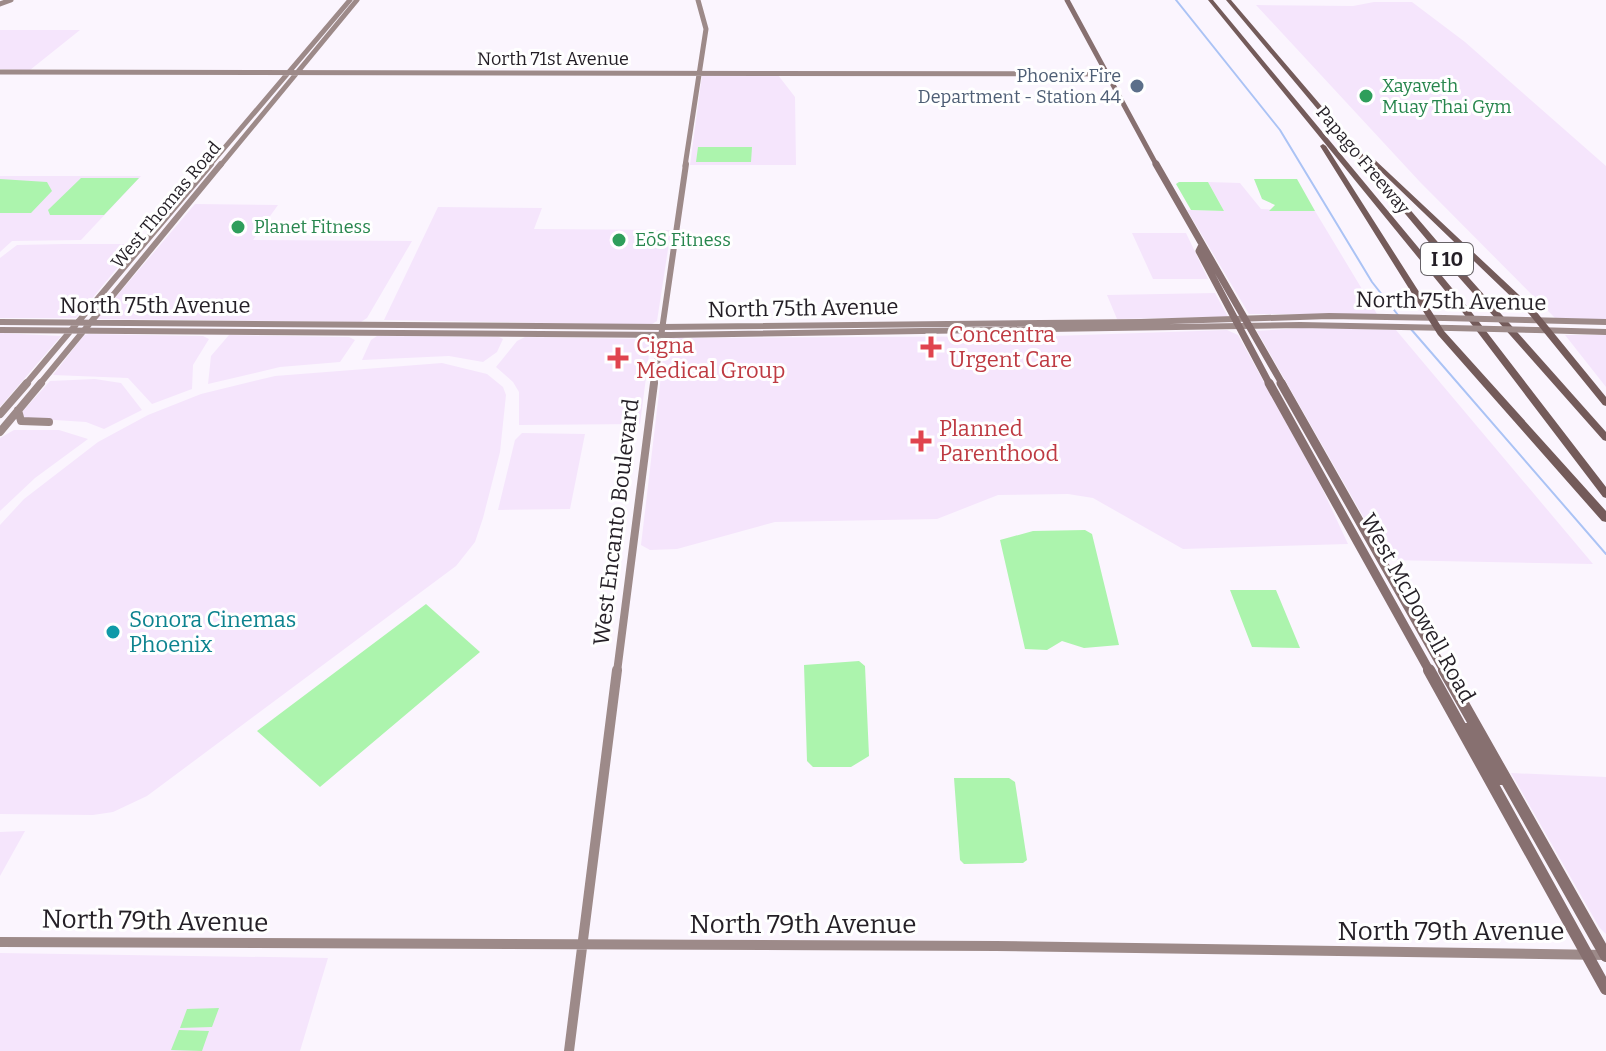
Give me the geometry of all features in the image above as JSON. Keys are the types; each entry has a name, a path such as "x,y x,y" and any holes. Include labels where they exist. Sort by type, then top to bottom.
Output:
{"highway":[{"path":"1204,0 1242,39"},
{"name":"Papago Freeway","path":"1210,0 1463,307 1606,494"},
{"name":"Papago Freeway","path":"1228,0 1460,274 1606,438"},
{"path":"1235,0 1277,57"},
{"path":"1281,85 1344,177 1437,328 1606,518"},
{"path":"1318,106 1538,325 1548,330 1606,403"},
{"path":"1565,443 1606,483"}],"main road":[{"path":"0,4 11,0"},
{"name":"West Encanto Boulevard","path":"569,1051 661,331 706,22 698,0"},
{"name":"West McDowell Road","path":"1067,0 1201,247 1207,251 1606,955"},
{"name":"West Thomas Road","path":"0,414 335,27 352,2"},
{"name":"West Thomas Road","path":"0,432 327,28 352,2"},
{"path":"327,28 335,27"},
{"name":"North 71st Avenue","path":"0,72 1106,74"},
{"name":"West McDowell Road","path":"1201,247 1199,251 1236,323 1606,989"},
{"path":"1347,326 1357,321 1391,318"},
{"name":"North 75th Avenue","path":"0,322 807,334 1391,318 1526,320 1538,325"},
{"name":"North 75th Avenue","path":"1247,322 1451,328 1606,322"},
{"name":"North 75th Avenue","path":"0,330 661,331 782,326 1236,323"},
{"path":"782,326 807,334 808,330 875,325"},
{"name":"North 75th Avenue","path":"1548,330 1606,332"},
{"path":"18,410 21,421 49,422"},
{"path":"1438,686 1454,686"},
{"path":"1458,721 1473,736 1499,777 1509,784"},
{"name":"North 79th Avenue","path":"0,942 996,946 1606,955"}],"shaded area":[{"path":"1374,2 1412,2 1465,42 1606,166 1606,320 1555,318 1420,182 1256,5 1353,6"},
{"path":"0,30 80,30 30,70 22,70 0,69"},
{"path":"702,75 778,75 795,97 796,165 690,165"},
{"path":"0,176 141,176 81,240 12,241 0,252"},
{"path":"1208,182 1240,183 1261,209 1315,211 1377,314 1249,314 1187,210 1224,211"},
{"path":"195,204 278,205 253,240 412,241 367,318 361,322 97,319"},
{"path":"438,207 542,208 534,229 671,230 657,321 652,324 607,324 384,320"},
{"path":"1132,233 1186,233 1208,279 1153,279"},
{"path":"137,244 76,318 0,318 0,258 17,245"},
{"path":"1215,293 1228,317 1117,319 1107,295"},
{"path":"1301,328 1396,330 1593,564 1388,560 1257,331"},
{"path":"1227,330 1238,335 1321,486 1348,544 1183,549 1093,498 1068,494 998,495 937,519 775,522 677,549 650,550 641,545 665,342 670,338 1053,336"},
{"path":"0,333 61,336 0,407"},
{"path":"84,335 203,336 209,339 193,365 192,389 152,404 128,378 53,375"},
{"path":"229,335 349,337 355,340 340,362 280,367 208,384 211,356"},
{"path":"1565,335 1606,335 1606,387"},
{"path":"377,336 503,339 497,352 483,362 449,356 362,360 371,340"},
{"path":"525,337 651,339 640,424 519,425 519,392 496,367 517,341"},
{"path":"442,363 487,374 503,387 506,395 500,452 483,518 475,542 456,566 147,796 113,812 93,815 0,814 0,525 24,499 98,442 148,415 201,394 275,376"},
{"path":"95,379 121,383 142,410 104,429 86,422 24,418 22,412 50,381"},
{"path":"14,430 59,430 88,439 35,478 0,511 0,438"},
{"path":"522,433 585,434 570,509 498,510 515,440"},
{"path":"1511,773 1606,777 1606,934 1599,927"},
{"path":"25,831 0,876 0,832"},
{"path":"0,953 328,958 300,1051 0,1051"}],"green space":[{"path":"698,147 752,147 751,162 696,162"},
{"path":"81,178 139,178 104,215 50,215 48,210"},
{"path":"0,179 47,182 52,191 31,213 0,213"},
{"path":"1254,179 1297,179 1315,211 1269,211 1275,205 1262,199"},
{"path":"1208,182 1224,211 1191,210 1176,184"},
{"path":"1085,530 1092,534 1119,645 1084,648 1062,641 1047,650 1025,649 1000,540 1033,531"},
{"path":"1230,590 1276,590 1300,648 1252,647"},
{"path":"426,604 480,652 320,787 257,731"},
{"path":"859,661 865,666 869,756 851,767 813,767 807,761 804,665"},
{"path":"954,778 1009,778 1015,782 1027,860 1023,863 964,864 960,860"},
{"path":"219,1008 212,1027 180,1028 187,1009"},
{"path":"179,1030 209,1031 202,1051 171,1050"}],"waterway":[{"path":"1176,0 1280,130 1372,282 1398,315"},
{"path":"1410,328 1606,554"}],"place":[{"name":"Phoenix Fire Department - Station 44","path":"1137,86"},
{"name":"Xayaveth Muay Thai Gym","path":"1366,96"},
{"name":"Planet Fitness","path":"238,227"},
{"name":"EōS Fitness","path":"619,240"},
{"name":"Concentra Urgent Care","path":"931,347"},
{"name":"Cigna Medical Group","path":"618,358"},
{"name":"Planned Parenthood","path":"921,441"},
{"name":"Sonora Cinemas Phoenix","path":"113,632"}]}
